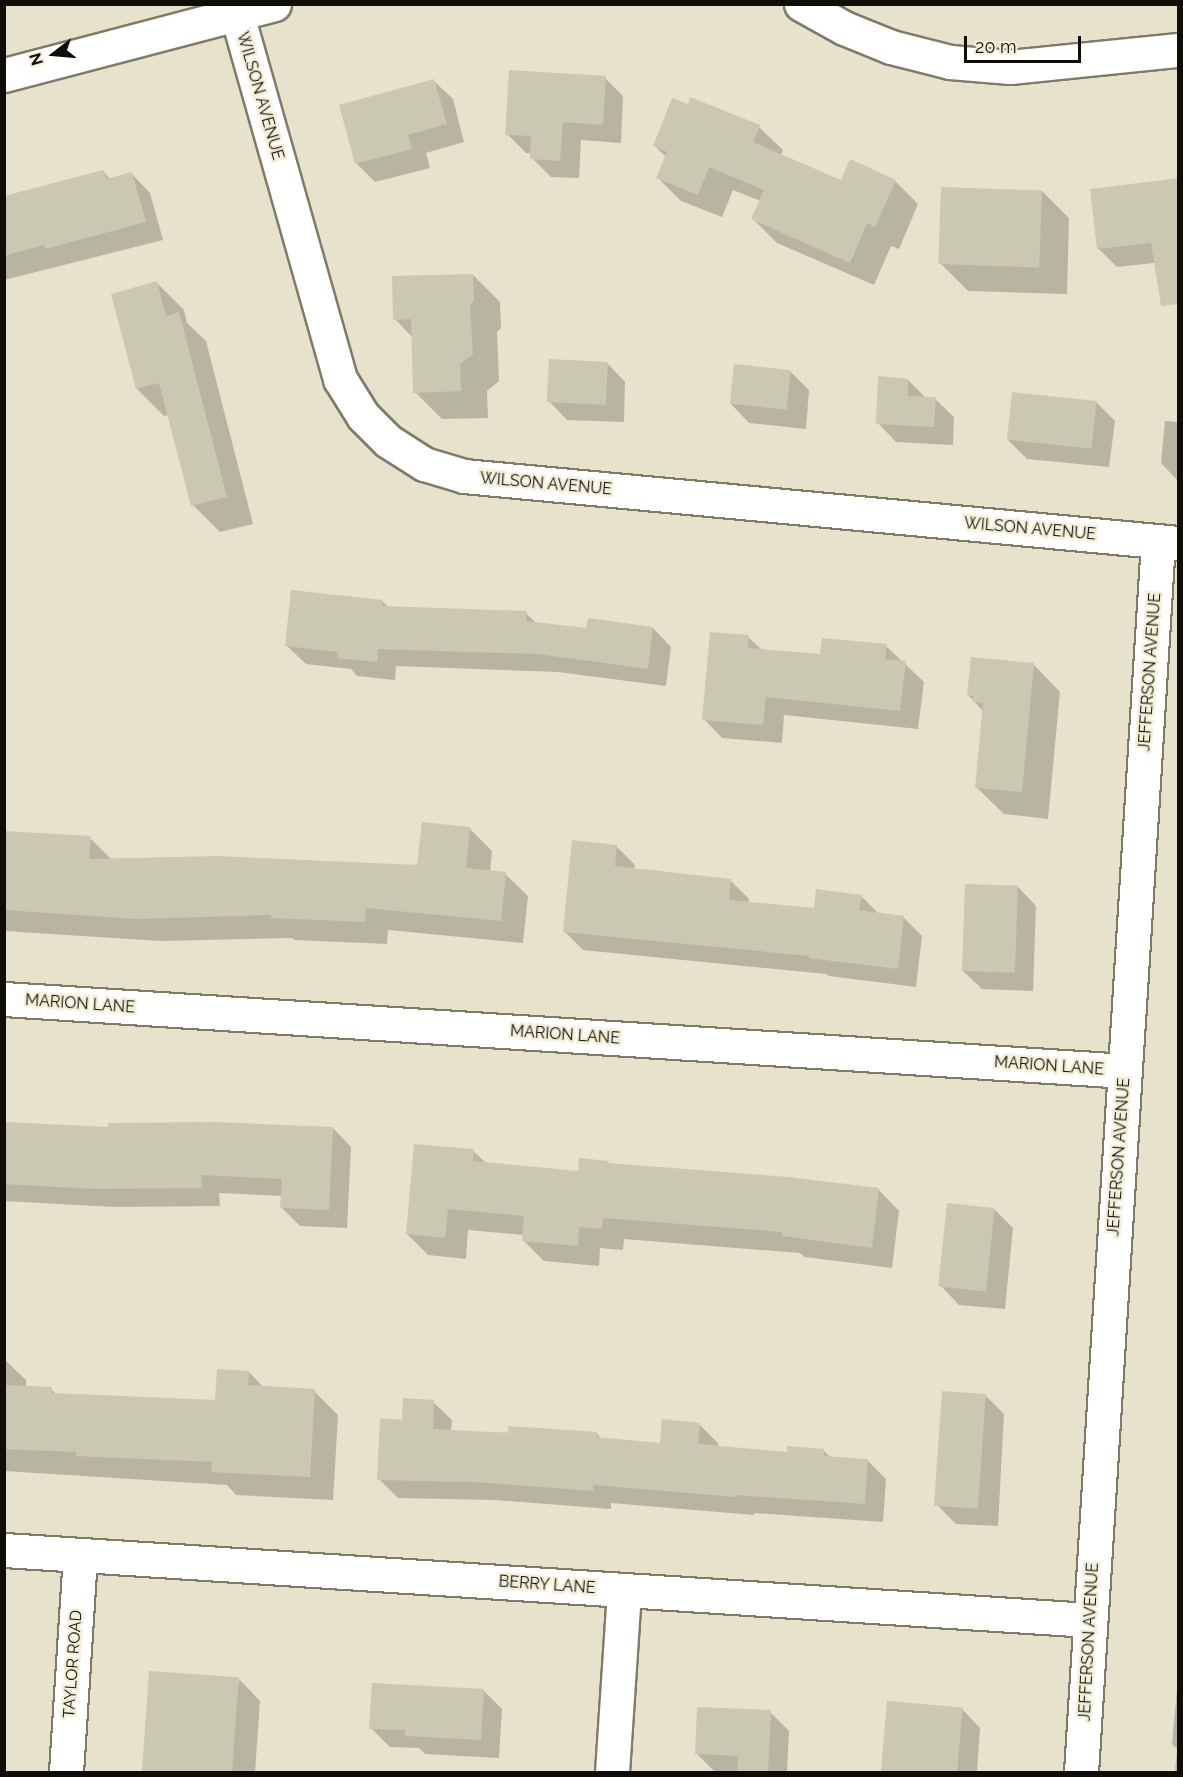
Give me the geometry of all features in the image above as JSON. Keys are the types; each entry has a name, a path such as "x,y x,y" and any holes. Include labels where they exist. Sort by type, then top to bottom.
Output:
{"street":[{"path":"4,75 235,10 274,4"},
{"path":"801,4 844,28 891,47 950,62 1010,67 1179,50"},
{"name":"WILSON AVENUE","path":"235,10 340,379 363,416 388,441 424,464 464,476 1168,542"},
{"name":"JEFFERSON AVENUE","path":"1081,1773 1125,1071 1168,542"},
{"name":"MARION LANE","path":"4,999 1125,1071"},
{"name":"BERRY LANE","path":"4,1550 1090,1620"},
{"name":"TAYLOR ROAD","path":"66,1773 80,1555"},
{"path":"612,1773 624,1590"}],"building":[{"path":"509,70 606,76 603,125 563,122 560,161 530,159 531,136 505,135"},
{"path":"434,79 447,124 408,135 412,149 355,164 339,105"},
{"path":"690,97 760,125 753,142 841,180 850,159 896,180 875,227 867,223 850,263 751,219 764,190 709,167 698,195 656,178 667,152 653,146 672,98 688,104"},
{"path":"103,170 106,179 132,172 146,222 45,249 44,245 4,256 4,196"},
{"path":"1179,178 1179,304 1161,306 1151,243 1097,249 1090,189"},
{"path":"941,187 1042,191 1039,267 938,264"},
{"path":"473,274 474,301 470,305 473,354 460,364 461,391 413,393 411,319 393,320 392,276"},
{"path":"157,281 166,316 179,312 227,497 191,506 159,383 136,389 111,294"},
{"path":"549,359 608,362 606,405 547,402"},
{"path":"734,364 791,370 787,410 730,404"},
{"path":"878,376 908,379 908,396 936,397 934,427 876,424"},
{"path":"1012,392 1097,401 1092,449 1007,440"},
{"path":"291,590 383,600 382,606 527,611 526,621 586,628 588,618 653,627 648,669 538,654 378,649 377,662 337,658 338,652 285,646"},
{"path":"710,632 749,635 748,648 820,654 822,638 887,644 885,659 906,661 900,711 766,697 763,725 702,720"},
{"path":"971,657 1034,663 1022,792 975,788 983,703 973,702 973,696 967,695"},
{"path":"422,822 470,827 466,868 506,872 501,921 366,908 365,922 271,918 271,915 136,919 4,910 4,831 91,836 89,859 218,856 417,865"},
{"path":"572,840 617,845 615,866 731,879 729,900 814,908 816,889 862,895 859,910 904,916 898,969 809,958 809,956 563,932"},
{"path":"965,884 1018,886 1015,973 962,971"},
{"path":"4,1122 108,1127 108,1123 215,1122 333,1127 329,1210 280,1208 282,1179 201,1175 202,1188 95,1189 4,1184"},
{"path":"414,1144 474,1149 473,1161 578,1171 579,1158 608,1161 608,1163 789,1177 879,1188 872,1248 782,1236 782,1232 603,1218 602,1229 579,1227 578,1246 522,1241 524,1216 448,1209 445,1238 406,1234"},
{"path":"947,1203 995,1208 986,1292 938,1287"},
{"path":"217,1369 249,1371 248,1385 315,1389 310,1477 211,1472 212,1462 76,1456 76,1452 4,1449 4,1385 52,1387 52,1393 215,1400"},
{"path":"942,1391 986,1394 978,1509 934,1506"},
{"path":"403,1398 434,1400 433,1429 508,1433 508,1426 597,1432 597,1437 660,1443 662,1419 700,1423 698,1444 787,1452 787,1446 824,1449 824,1456 868,1459 865,1504 736,1495 736,1497 593,1485 593,1491 475,1482 377,1480 380,1418 402,1420"},
{"path":"149,1671 239,1677 232,1772 142,1772"},
{"path":"372,1683 484,1689 481,1740 405,1736 405,1730 369,1729"},
{"path":"887,1701 963,1708 957,1772 881,1772"},
{"path":"697,1707 771,1710 768,1773 737,1773 738,1756 695,1754"}]}
